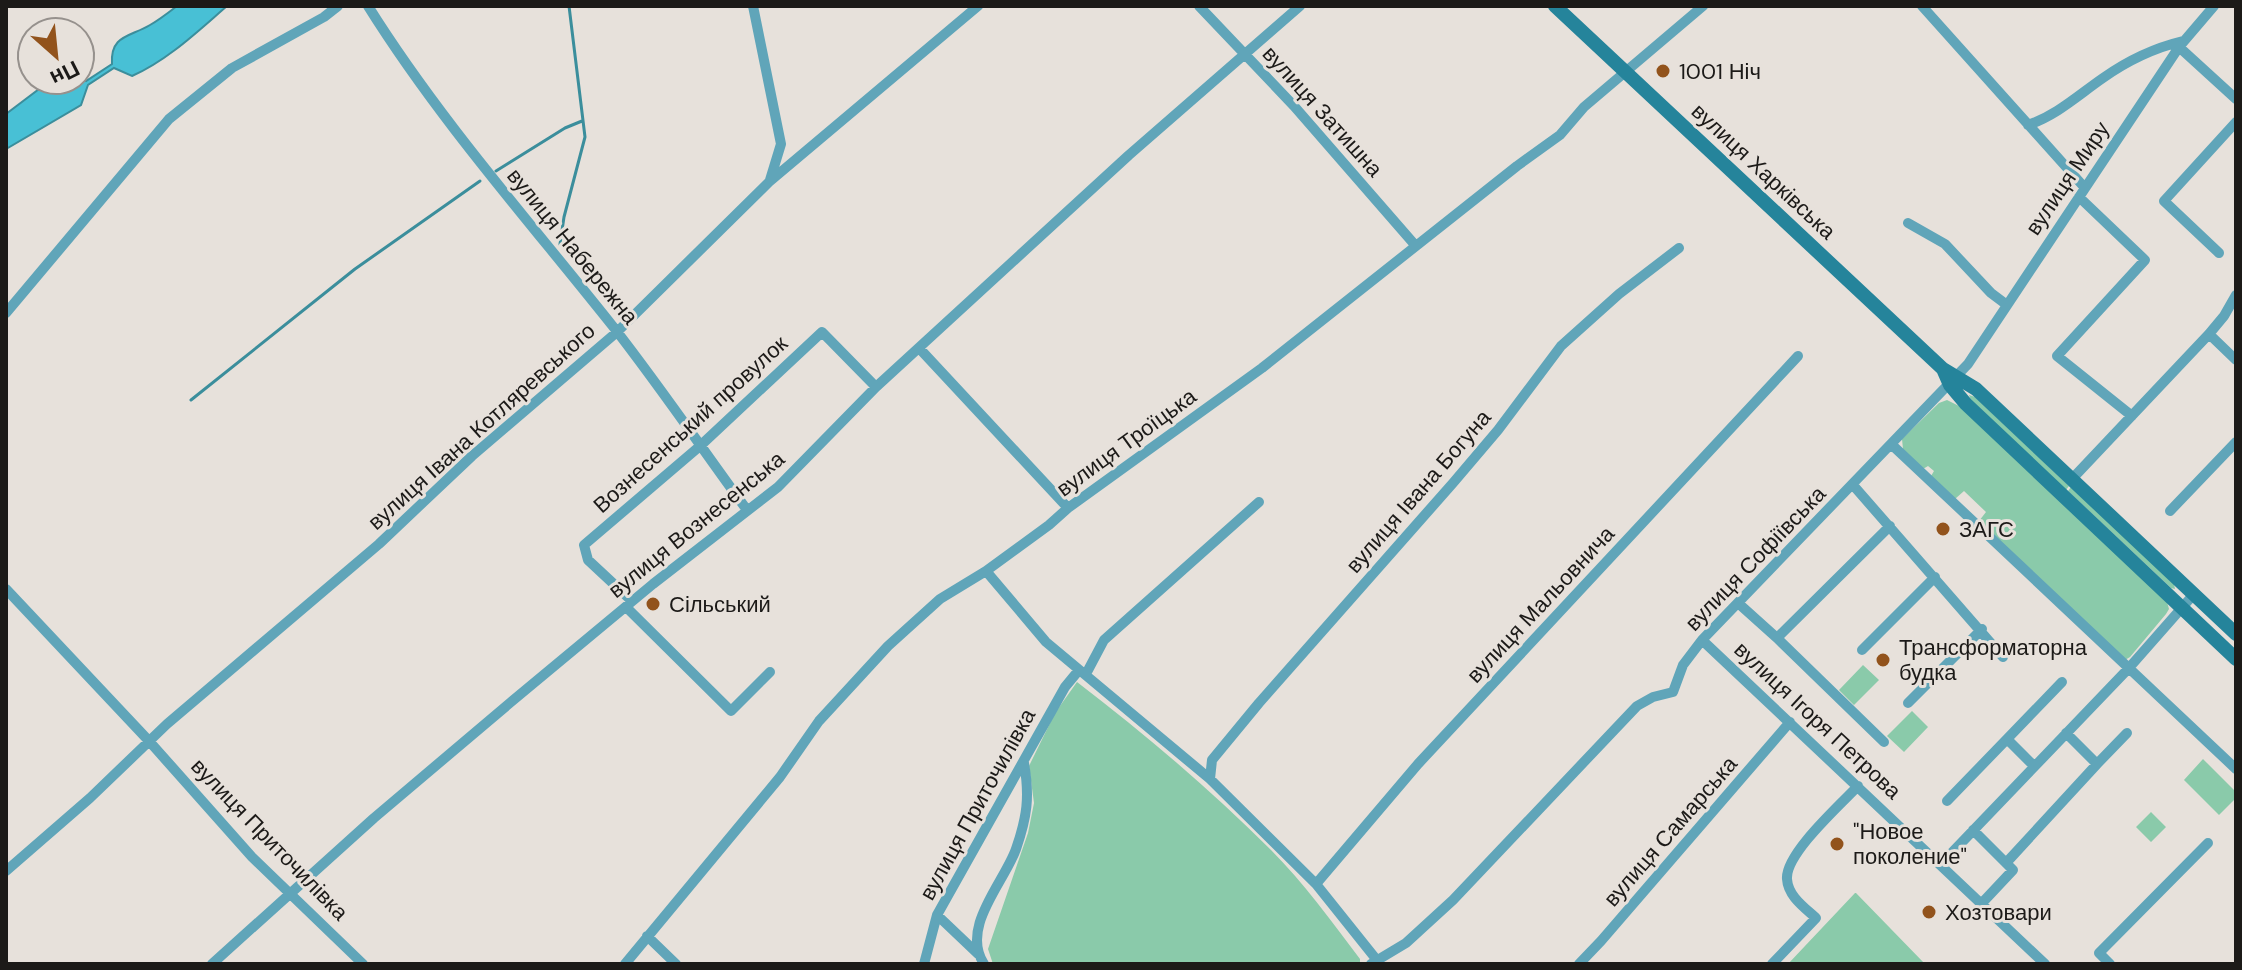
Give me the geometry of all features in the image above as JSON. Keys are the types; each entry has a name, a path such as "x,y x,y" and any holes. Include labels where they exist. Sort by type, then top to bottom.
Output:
{"street":[{"path":"6,313 169,119 232,68 324,17 338,6"},
{"name":"вулиця Набережна","path":"368,6 495,181 617,332 747,510"},
{"path":"753,6 781,144 769,182"},
{"name":"вулиця Івана Котляревського","path":"6,871 90,798 149,741 379,544 472,456 617,332 769,182 978,6"},
{"name":"вулиця Затишна","path":"1199,6 1294,106 1415,245"},
{"name":"вулиця Вознесенська","path":"212,964 397,798 793,472 876,387 1129,155 1300,6"},
{"name":"вулиця Харківська","path":"1555,6 1943,369 1954,380 1966,404 2236,659"},
{"name":"вулиця Троїцька","path":"625,964 780,777 819,721 912,623 940,599 986,571 1262,368 1415,245 1560,135 1584,107 1703,6"},
{"path":"1922,6 2028,125 2082,193 2145,260 2057,356 2132,416"},
{"name":"вулиця Миру","path":"1954,380 2182,44 2214,6"},
{"path":"2028,125 2053,115 2137,57 2182,44 2236,99"},
{"path":"2219,253 2164,201 2236,122"},
{"path":"781,144 799,157"},
{"path":"1908,223 1945,244 1991,293 2007,305"},
{"name":"вулиця Івана Богуна","path":"1210,779 1212,760 1221,748 1453,483 1506,420 1561,346 1619,294 1679,248"},
{"path":"2072,479 2209,334 2231,307 2236,295"},
{"name":"Вознесенський провулок","path":"770,672 731,711 588,560 584,545 700,446 822,332 876,387"},
{"path":"2209,334 2236,360"},
{"path":"919,348 1068,508"},
{"name":"вулиця Мальовнича","path":"1316,884 1418,764 1798,356"},
{"name":"вулиця Харківська","path":"1954,380 1976,389 2236,634"},
{"name":"вулиця Софіївська","path":"1377,963 1406,943 1453,900 1637,706 1646,699 1673,692 1683,665 1702,640 1954,380"},
{"path":"2170,511 2236,442"},
{"path":"1891,444 2236,769"},
{"path":"1853,485 1982,629 2003,657"},
{"name":"вулиця Приточилівка","path":"924,964 937,915 1065,687 1082,672 1104,640 1259,502"},
{"path":"1777,638 1890,526"},
{"path":"986,571 1046,642 1210,779 1316,884 1377,963"},
{"path":"1862,650 1935,577"},
{"name":"вулиця Приточилівка","path":"6,589 149,741 252,857 363,964"},
{"path":"1941,864 2128,669 2194,594"},
{"path":"1738,603 1884,742"},
{"path":"1908,703 1982,629"},
{"name":"вулиця Ігоря Петрова","path":"1702,640 2045,964"},
{"path":"1947,801 2062,682"},
{"name":"вулиця Самарська","path":"1579,964 1790,722"},
{"path":"2066,733 2097,764"},
{"path":"2006,863 2127,733"},
{"path":"2007,739 2034,766"},
{"path":"981,959 978,936 984,915 1015,852 1024,822 1029,792 1024,763"},
{"path":"1772,964 1816,918 1791,893 1787,879 1789,866 1801,847 1858,786"},
{"path":"1973,830 2013,870 1982,903"},
{"path":"2110,964 2099,953 2208,843"},
{"path":"937,915 981,959"},
{"path":"647,936 676,964"}],"green space":[{"path":"1969,395 1975,397 2069,486 2066,490 1971,400"},
{"path":"1947,400 1959,406 2167,602 2169,609 2166,614 2130,657 2125,660 1979,521 1986,512 1964,491 1955,499 1931,476 1934,471 1928,466 1923,469 1903,449 1902,439 1939,403"},
{"path":"2071,487 2174,584 2175,589 2068,491"},
{"path":"1863,665 1879,680 1854,705 1839,690"},
{"path":"1077,682 1177,763 1271,850 1317,903 1360,959 1360,964 993,964 988,949 1028,833 1034,803 1029,766 1055,713"},
{"path":"1912,711 1928,727 1904,752 1887,736"},
{"path":"2203,759 2236,792 2236,798 2219,815 2184,780"},
{"path":"2151,812 2166,827 2151,842 2136,827"},
{"path":"1856,893 1925,964 1788,964"}],"water":[{"path":"177,6 227,6 158,62 132,76 114,68 96,80 96,74 112,64 112,54 118,42"},
{"path":"30,96 84,96 81,105 6,149 6,114"}],"waterway":[{"path":"560,244 585,137 569,6"},
{"path":"496,171 565,128 582,121"},
{"path":"191,400 355,269 480,181"}],"place":[{"name":"1001 Ніч","path":"1663,71"},
{"name":"ЗАГС","path":"1943,529"},
{"name":"Сільський","path":"653,604"},
{"name":"Трансформаторна будка","path":"1883,660"},
{"name":"\"Новое поколение\"","path":"1837,844"},
{"name":"Хозтовари","path":"1929,912"}]}
